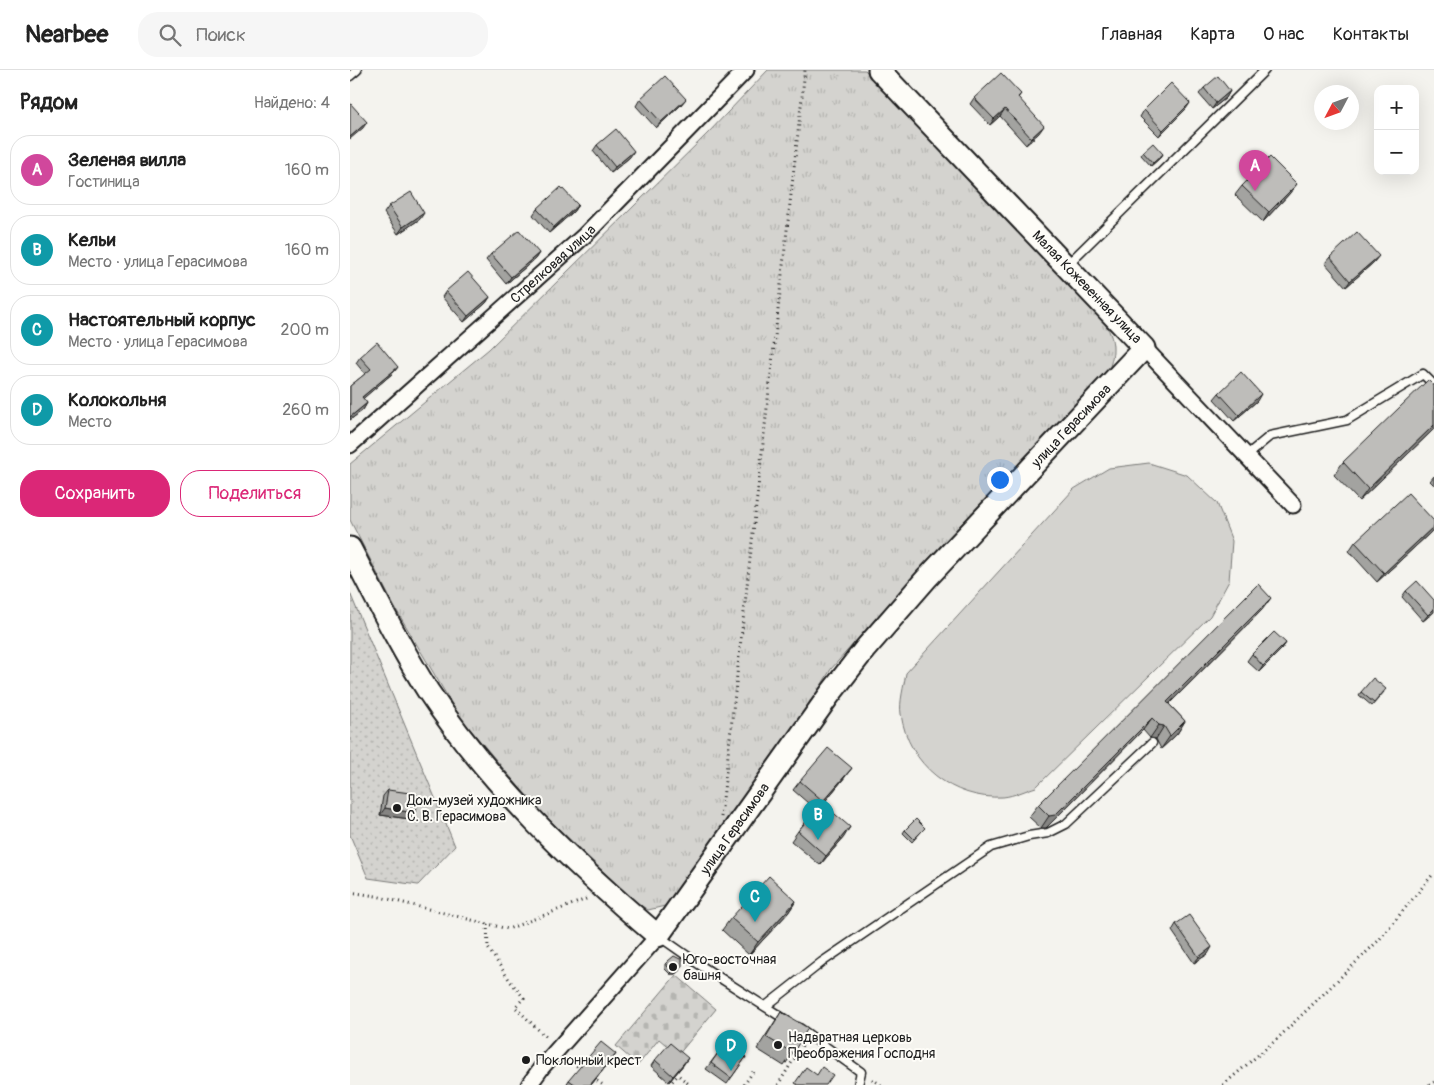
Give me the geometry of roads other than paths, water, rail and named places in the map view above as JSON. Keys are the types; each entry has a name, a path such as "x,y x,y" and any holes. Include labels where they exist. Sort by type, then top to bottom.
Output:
{"street":[{"name":"Стрелковая улица","path":"350,445 585,235 746,70"},
{"name":"Малая Кожевенная улица","path":"879,70 1293,505"},
{"name":"улица Герасимова","path":"658,936 830,694 876,636 1144,348"},
{"path":"350,548 420,678 454,726 510,796 603,887 658,936 542,1067 530,1085"}],"lane":[{"path":"350,76 357,70"},
{"path":"1066,266 1265,70"},
{"path":"1246,455 1270,436 1347,420 1423,374 1434,385"},
{"path":"766,1006 822,962 991,847 1029,836 1048,834 1066,824 1152,743"},
{"path":"658,936 702,967 808,1034 861,1072 858,1085"}],"place":[{"name":"Зеленая вилла","path":"1255,191"},
{"name":"Дом-музей художника С. В. Герасимова","path":"397,808"},
{"name":"Кельи","path":"818,840"},
{"name":"Настоятельный корпус","path":"755,922"},
{"name":"Юго-восточная башня","path":"673,967"},
{"name":"Надвратная церковь Преображения Господня","path":"778,1045"},
{"name":"Поклонный крест","path":"526,1060"},
{"name":"Колокольня","path":"731,1071"}]}
